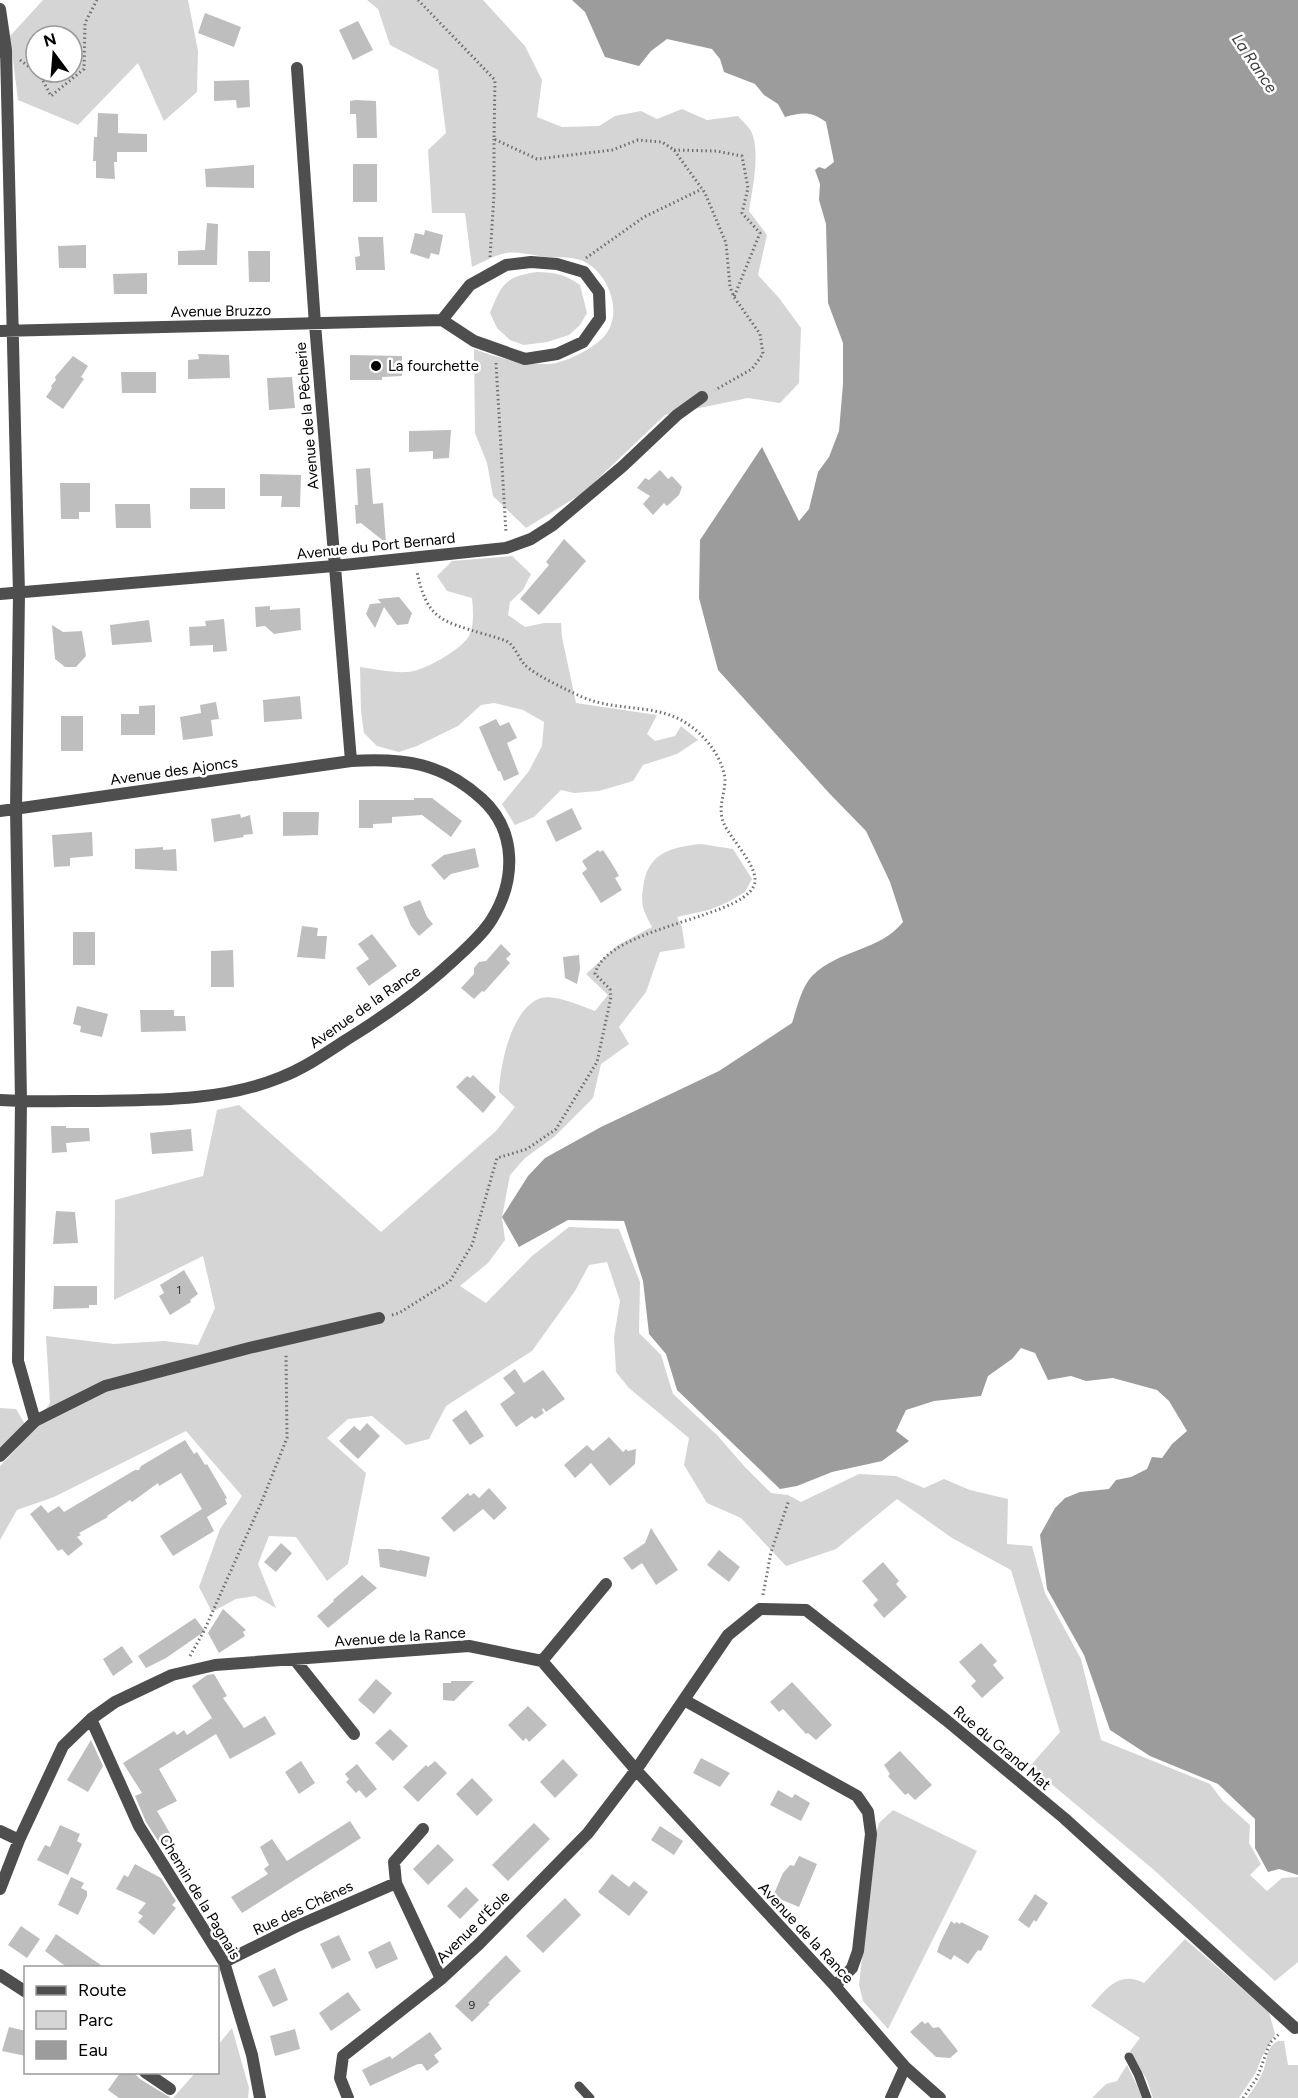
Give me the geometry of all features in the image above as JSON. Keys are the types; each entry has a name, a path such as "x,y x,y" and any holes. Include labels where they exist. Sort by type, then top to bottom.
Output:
{"street":[{"path":"0,9 3,51 6,331 19,594 16,809 21,1101 18,1361 35,1422"},
{"name":"Avenue de la Pêcherie","path":"297,69 315,324 351,761"},
{"path":"531,261 557,264 584,272 599,292 600,318 583,342 557,354 525,359 474,341 442,320 470,285 488,274 506,265 531,261"},
{"name":"Avenue Bruzzo","path":"6,331 442,320"},
{"name":"Avenue du Port Bernard","path":"0,594 334,566 506,548 531,539 553,525 623,466 676,415 702,397"},
{"name":"Avenue de la Rance","path":"0,1100 125,1100 211,1096 247,1089 280,1078 311,1063 382,1017 421,988 471,945 492,921 503,899 509,877 510,855 499,819 471,790 427,766 404,760 351,761"},
{"name":"Avenue des Ajoncs","path":"0,811 351,761"},
{"path":"0,1456 35,1422 105,1386 379,1318"},
{"path":"542,1661 606,1584"},
{"path":"636,1770 728,1635 760,1609"},
{"name":"Rue du Grand Mat","path":"760,1609 806,1610 946,1720 1064,1818 1295,2028"},
{"name":"Avenue de la Rance","path":"0,1889 19,1840 63,1746 91,1719 115,1702 179,1673 215,1665 469,1646 542,1661 636,1770 836,1986 905,2067 940,2098"},
{"path":"295,1660 354,1734"},
{"path":"684,1700 857,1796 868,1812 871,1834 858,1951 852,1968 836,1986"},
{"name":"Chemin de la Pagnais","path":"91,1719 139,1826 224,1962 252,2055 260,2098"},
{"name":"Avenue d'Éole","path":"348,2098 340,2078 343,2056 441,1979 479,1944 588,1833 636,1770"},
{"path":"423,1829 394,1862 396,1883 441,1979"},
{"path":"0,1831 19,1840"},
{"name":"Rue des Chênes","path":"224,1962 295,1927 396,1883"},
{"path":"0,1975 24,1991"},
{"path":"891,2098 905,2067"},
{"path":"147,2074 170,2089"}],"lane":[{"path":"1129,2057 1148,2098"},
{"path":"579,2086 590,2098"}],"path":[{"path":"3,51 40,75 51,96 84,69 85,24 97,0"},
{"path":"417,0 495,80 494,195 488,274"},
{"path":"494,139 537,159 612,150 638,140 662,142 674,150 702,189 726,243 730,287 734,297 760,334 763,354 752,369 702,397"},
{"path":"674,150 716,151 742,156 748,188 742,213 760,233 734,297"},
{"path":"579,257 588,258 644,217 702,189"},
{"path":"495,349 506,548"},
{"path":"379,1318 399,1313 450,1281 472,1245 497,1158 527,1149 556,1129 597,1062 611,997 610,989 595,974 597,967 629,942 740,900 753,889 755,879 751,867 724,824 720,812 725,780 722,765 698,731 667,713 606,705 581,697 525,666 508,641 455,625 439,617 425,601 416,567"},
{"path":"179,1673 204,1631 262,1501 287,1438 288,1380 285,1340"},
{"path":"760,1609 771,1552 789,1500"},
{"path":"1243,2098 1257,2078 1270,2043 1277,2035 1295,2028"}],"green space":[{"path":"43,0 188,0 198,51 197,92 164,121 138,63 78,125 18,100 10,36"},
{"path":"367,0 483,0 525,46 542,80 537,117 562,127 599,126 615,116 641,111 657,119 682,109 707,120 738,116 751,131 754,139 755,171 749,211 767,235 758,275 779,298 801,328 799,383 780,403 748,398 665,415 583,493 526,528 493,496 487,463 475,433 474,349 502,358 529,363 549,364 573,357 590,348 608,331 613,312 610,292 592,266 574,258 506,253 472,267 465,213 432,213 428,150 446,133 438,70 390,45 378,9"},
{"path":"537,272 560,275 580,285 587,313 580,325 569,335 547,342 524,345 510,340 497,328 490,313 506,283 517,276"},
{"path":"512,556 531,574 523,590 510,602 508,615 525,627 544,623 561,623 576,703 657,715 647,734 655,741 675,736 681,726 698,740 677,754 643,765 633,781 599,791 574,793 561,790 534,817 515,825 502,804 529,771 542,746 544,722 523,710 494,703 481,705 458,726 417,746 399,752 377,746 364,733 360,667 395,672 414,671 430,665 456,649 470,635 473,619 472,598 447,591 437,576 452,561"},
{"path":"701,844 733,849 752,879 745,892 709,910 677,917 682,927 685,948 660,952 646,992 619,1027 629,1044 601,1064 593,1098 554,1137 525,1158 510,1175 502,1217 505,1240 488,1263 460,1286 486,1303 532,1256 569,1227 619,1229 640,1282 639,1333 661,1355 673,1394 717,1435 771,1493 788,1495 801,1502 859,1474 896,1476 924,1488 944,1479 970,1490 1008,1499 1007,1544 1032,1546 1045,1593 1081,1659 1101,1740 1210,1784 1223,1801 1250,1825 1249,1843 1261,1864 1250,1875 1267,1891 1282,1878 1298,1877 1298,1962 1275,1981 1154,1870 1030,1766 1060,1732 1011,1570 952,1538 897,1499 836,1549 786,1566 741,1518 707,1503 684,1465 689,1438 629,1388 616,1372 614,1337 620,1301 607,1262 589,1265 575,1291 532,1351 446,1406 429,1439 406,1445 372,1416 348,1419 327,1438 366,1473 348,1564 327,1581 296,1537 269,1536 258,1564 276,1608 255,1596 236,1599 212,1612 199,1587 220,1529 242,1496 186,1431 54,1497 17,1510 0,1540 0,1466 27,1437 50,1403 46,1336 114,1344 164,1341 198,1345 215,1308 203,1256 114,1300 115,1200 203,1176 217,1110 239,1105 381,1232 496,1131 515,1107 499,1092 509,1039 522,1013 531,1004 547,997 568,1001 595,1011 608,995 586,974 618,945 652,927 644,910 642,896 647,872 652,863 665,852"},
{"path":"0,1408 16,1409 25,1424 0,1447"},
{"path":"893,1810 977,1851 888,2029 863,2001 859,1985 875,1837 879,1823"},
{"path":"1185,1939 1269,2012 1275,2034 1256,2072 1239,2098 1153,2098 1147,2080 1130,2051 1140,2038 1091,2006 1108,1988 1120,1980 1135,1980 1144,1983"},
{"path":"232,2028 249,2088 248,2098 173,2098 194,2074 219,2074 219,2044"},
{"path":"1278,2041 1284,2041 1288,2065 1298,2065 1298,2098 1247,2098 1261,2076 1270,2048"},
{"path":"1127,2065 1143,2098 1092,2098 1106,2084 1117,2081"}],"water":[{"name":"La Rance","path":"572,0 1298,0 1298,1875 1279,1869 1268,1872 1255,1848 1255,1819 1218,1784 1150,1756 1110,1730 1084,1655 1047,1589 1040,1535 1055,1508 1065,1498 1080,1492 1109,1489 1116,1480 1131,1477 1147,1469 1152,1457 1162,1458 1172,1444 1187,1431 1169,1401 1157,1390 1113,1378 1086,1381 1071,1376 1048,1380 1035,1353 1021,1348 1012,1359 988,1376 981,1396 934,1401 906,1410 896,1431 909,1441 882,1461 832,1472 797,1486 780,1489 677,1390 666,1354 649,1334 643,1281 624,1221 568,1220 519,1247 502,1217 528,1176 545,1158 601,1127 719,1071 792,1023 802,992 812,976 834,960 883,939 903,922 890,882 866,831 718,670 699,598 700,540 762,447 799,521 809,509 818,472 829,457 839,431 843,384 843,343 828,303 826,224 819,200 820,184 815,170 819,167 825,169 834,162 826,122 807,113 785,117 778,104 764,95 755,84 724,72 720,59 712,49 667,39 651,51 639,66 605,57 585,12"}],"building":[{"path":"205,13 241,27 234,47 198,33"},
{"path":"358,21 373,50 353,60 339,30"},
{"path":"249,80 250,107 237,108 236,100 214,101 214,81"},
{"path":"350,101 376,101 377,138 357,138 356,114 350,114"},
{"path":"98,113 118,114 118,133 147,134 147,152 117,152 117,162 114,162 115,179 96,178 96,161 93,161"},
{"path":"353,164 377,164 377,202 353,202"},
{"path":"254,165 254,188 206,187 205,169"},
{"path":"207,223 218,224 217,265 178,265 178,251 205,250"},
{"path":"425,230 443,235 439,255 431,253 429,259 410,253 415,233 424,235"},
{"path":"358,237 383,237 385,270 356,270 355,257 360,256"},
{"path":"86,245 86,268 59,268 58,246"},
{"path":"248,251 270,251 270,282 249,282"},
{"path":"147,273 147,294 114,294 113,274"},
{"path":"198,354 229,355 230,378 188,379 188,360 199,359"},
{"name":"La fourchette","path":"350,355 402,356 402,376 382,377 382,380 350,380"},
{"path":"73,356 88,366 81,377 84,379 63,409 46,397 56,380 55,377"},
{"path":"121,372 156,372 156,393 122,393"},
{"path":"292,377 295,408 269,410 267,378"},
{"path":"451,430 449,458 433,459 433,451 409,452 409,431"},
{"path":"370,468 373,504 383,503 386,543 361,523 356,524 355,505 358,505 356,469"},
{"path":"660,470 668,479 672,476 682,487 679,495 667,506 664,503 653,515 643,504 650,496 637,488 645,478 649,480"},
{"path":"260,474 301,475 300,507 281,507 282,496 260,496"},
{"path":"60,483 90,483 90,512 79,512 79,519 61,519"},
{"path":"190,488 225,488 225,509 190,509"},
{"path":"115,504 150,504 151,528 116,528"},
{"path":"564,539 586,561 539,615 520,599 549,565 546,562"},
{"path":"399,597 412,613 408,624 397,625 384,607 375,628 366,614 370,604 381,603 378,599"},
{"path":"270,606 270,610 300,608 301,630 274,634 265,626 256,627 255,607"},
{"path":"224,619 227,651 213,652 213,645 190,646 189,627 206,626 205,621"},
{"path":"149,620 152,642 112,645 110,625"},
{"path":"52,625 63,632 82,631 86,656 76,667 65,667 55,659"},
{"path":"300,696 302,719 264,722 263,700"},
{"path":"216,702 219,719 211,720 213,736 183,740 180,717 201,713 200,705"},
{"path":"155,705 155,735 121,735 121,714 139,714 139,706"},
{"path":"61,716 83,716 83,751 61,751"},
{"path":"496,719 500,726 509,722 517,738 507,743 519,774 504,781 479,727"},
{"path":"414,798 432,798 462,821 451,837 422,815 392,817 392,823 373,824 373,828 359,828 359,800 414,800"},
{"path":"572,808 582,829 556,842 546,821"},
{"path":"283,812 319,812 318,835 283,836"},
{"path":"240,814 241,818 250,815 253,834 214,842 211,819"},
{"path":"92,832 93,856 70,858 70,866 54,867 52,835"},
{"path":"163,847 163,850 176,849 177,871 135,869 135,849"},
{"path":"475,848 479,867 451,874 444,880 431,865 444,855"},
{"path":"598,850 600,852 603,850 614,867 619,876 615,878 622,890 601,903 582,873 587,869 582,861"},
{"path":"420,900 427,917 433,924 419,936 411,926 403,907"},
{"path":"302,926 318,928 317,936 327,936 325,959 297,957"},
{"path":"73,932 95,932 95,965 73,965"},
{"path":"372,934 397,966 369,986 356,968 369,959 358,944"},
{"path":"501,944 511,954 506,959 510,963 484,992 482,991 474,999 461,988 474,974 474,968 479,962 486,961"},
{"path":"233,950 234,987 211,987 211,951"},
{"path":"579,955 580,969 577,984 565,978 563,957"},
{"path":"77,1006 108,1014 102,1037 80,1032 81,1026 73,1024"},
{"path":"140,1010 174,1010 174,1016 185,1016 186,1031 141,1032"},
{"path":"473,1075 496,1097 483,1113 456,1087 467,1076 470,1078"},
{"path":"51,1126 89,1128 90,1141 66,1143 67,1152 52,1153"},
{"path":"191,1129 193,1151 152,1154 150,1133"},
{"path":"56,1211 75,1212 78,1243 53,1244"},
{"path":"184,1270 198,1294 190,1300 191,1302 170,1315 159,1296 164,1293 160,1285"},
{"path":"54,1286 97,1286 97,1305 89,1305 89,1308 53,1309"},
{"path":"515,1369 524,1383 543,1370 565,1399 546,1412 543,1408 544,1413 535,1419 532,1416 516,1427 500,1404 515,1393 503,1378"},
{"path":"466,1410 484,1436 470,1445 452,1420"},
{"path":"367,1423 380,1436 358,1459 339,1441 354,1426 360,1431"},
{"path":"609,1437 623,1452 626,1449 628,1451 636,1449 635,1464 610,1486 591,1463 575,1478 564,1465 587,1445 593,1451"},
{"path":"185,1440 194,1454 197,1452 205,1465 207,1464 227,1498 225,1499 227,1504 207,1517 214,1531 173,1556 160,1536 202,1509 181,1473 159,1486 158,1483 132,1502 130,1500 108,1517 79,1533 81,1535 77,1537 83,1544 68,1556 62,1549 58,1551 30,1514 41,1505 48,1513 59,1506 64,1512 135,1470 139,1470 141,1466"},
{"path":"489,1488 507,1508 494,1520 483,1509 454,1532 441,1518 468,1493 470,1496 474,1493 479,1498"},
{"path":"651,1528 678,1570 656,1585 642,1563 632,1570 623,1558 645,1543"},
{"path":"281,1543 292,1553 276,1572 264,1562"},
{"path":"378,1549 400,1550 430,1557 426,1577 380,1567"},
{"path":"719,1550 740,1567 729,1582 707,1565"},
{"path":"883,1562 899,1581 896,1584 907,1597 884,1618 873,1605 878,1600 862,1581"},
{"path":"362,1575 377,1588 328,1628 317,1616"},
{"path":"223,1609 246,1630 243,1632 245,1636 219,1653 208,1633"},
{"path":"195,1618 205,1631 166,1658 146,1668 138,1656"},
{"path":"981,1643 997,1661 993,1665 1004,1678 982,1698 971,1686 976,1681 959,1662"},
{"path":"122,1646 133,1662 113,1676 103,1659"},
{"path":"214,1674 227,1696 223,1698 244,1728 265,1716 276,1734 230,1759 216,1734 159,1769 177,1801 157,1811 174,1840 162,1847 146,1822 135,1796 142,1793 123,1763 174,1731 177,1735 184,1730 187,1735 212,1718 192,1686 207,1675"},
{"path":"376,1679 392,1693 374,1714 358,1700"},
{"path":"451,1681 474,1681 454,1701 443,1700 443,1683 451,1683"},
{"path":"792,1682 832,1725 816,1740 808,1733 806,1734 783,1709 779,1712 770,1702"},
{"path":"528,1706 547,1725 529,1742 526,1738 523,1741 508,1725"},
{"path":"390,1729 408,1746 393,1761 375,1743"},
{"path":"91,1740 103,1766 88,1792 67,1780"},
{"path":"900,1751 932,1785 915,1800 908,1793 905,1795 888,1776 890,1774 884,1765"},
{"path":"701,1758 730,1773 720,1787 693,1773"},
{"path":"563,1759 578,1775 555,1798 540,1782"},
{"path":"301,1761 315,1783 299,1794 285,1772"},
{"path":"435,1761 447,1773 418,1802 403,1787 426,1765 428,1767"},
{"path":"357,1764 377,1789 366,1798 359,1790 356,1793 346,1782 349,1779 345,1774"},
{"path":"472,1778 493,1800 477,1816 456,1794"},
{"path":"778,1790 792,1798 795,1794 810,1803 801,1821 770,1805"},
{"path":"350,1821 361,1838 242,1913 231,1897 268,1874 264,1869 269,1865 260,1847 272,1839 287,1861"},
{"path":"534,1823 550,1839 508,1881 492,1865"},
{"path":"60,1825 80,1834 77,1841 82,1844 68,1875 37,1860 45,1845 50,1847"},
{"path":"660,1826 683,1841 674,1855 651,1840"},
{"path":"438,1844 454,1860 428,1885 413,1869"},
{"path":"799,1856 817,1864 799,1907 773,1896 783,1873 790,1865 794,1866"},
{"path":"135,1864 161,1878 176,1901 172,1905 176,1908 154,1935 138,1922 143,1916 138,1913 146,1903 116,1889 124,1875 128,1877"},
{"path":"612,1874 629,1887 634,1881 648,1892 629,1916 598,1892"},
{"path":"71,1877 84,1883 81,1888 87,1891 78,1915 58,1905"},
{"path":"466,1887 479,1900 460,1919 447,1906"},
{"path":"1035,1894 1048,1903 1036,1922 1034,1920 1029,1928 1018,1920"},
{"path":"565,1898 581,1915 543,1953 526,1936"},
{"path":"951,1921 955,1924 961,1922 989,1936 981,1951 978,1950 968,1964 954,1955 951,1960 937,1952"},
{"path":"21,1926 40,1939 27,1958 8,1945"},
{"path":"56,1934 102,1966 65,1966 45,1951"},
{"path":"339,1935 351,1960 332,1969 320,1944"},
{"path":"390,1941 398,1959 376,1969 368,1952"},
{"path":"506,1955 521,1971 472,2022 455,2006"},
{"path":"275,1968 288,2000 273,2007 258,1976"},
{"path":"348,1992 361,2010 331,2031 319,2013"},
{"path":"922,2021 925,2024 928,2022 933,2028 939,2027 958,2051 950,2058 936,2057 910,2032"},
{"path":"9,2027 24,2031 24,2056 2,2051"},
{"path":"295,2029 300,2049 275,2056 270,2036"},
{"path":"430,2032 442,2049 434,2055 439,2062 427,2071 422,2064 418,2064 370,2086 362,2070 390,2056 392,2059"},
{"path":"119,2074 135,2074 171,2098 119,2098 108,2090"}],"place":[{"name":"La fourchette","path":"376,366"}]}
